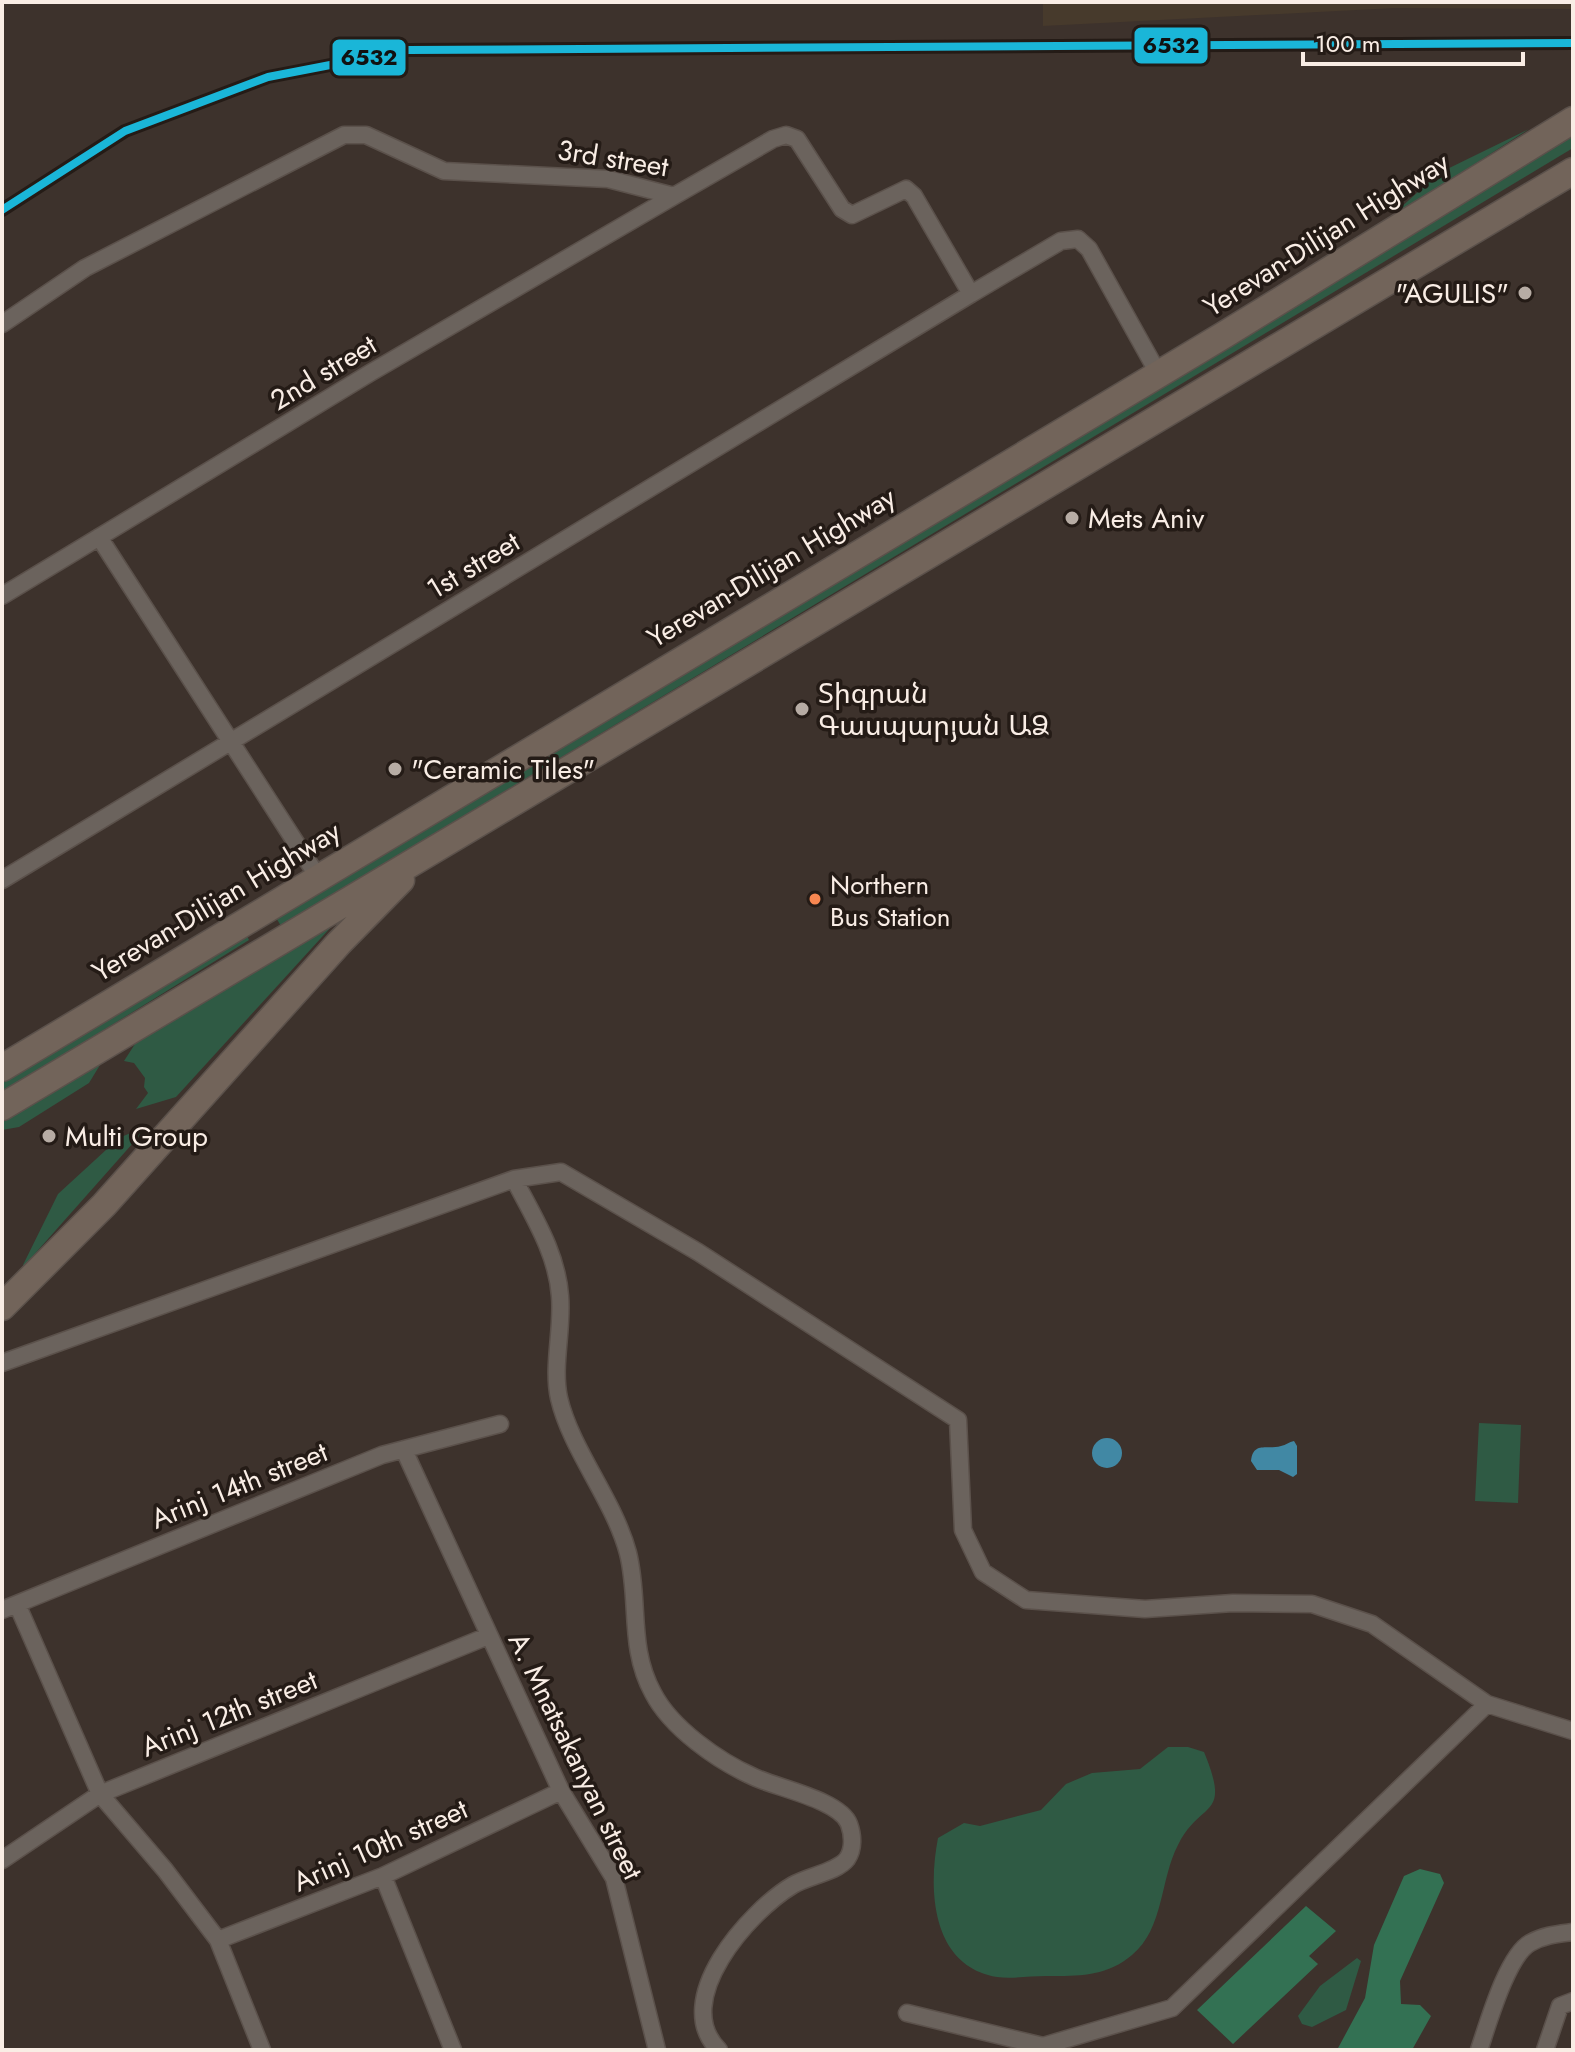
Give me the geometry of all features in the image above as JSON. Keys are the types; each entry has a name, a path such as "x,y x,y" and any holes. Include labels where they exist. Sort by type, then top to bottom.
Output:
{"highway":[{"name":"Yerevan-Dilijan Highway","path":"2,1068 1573,120"},
{"path":"2,1107 1573,171"},
{"path":"2,1307 104,1205 329,954 428,853"},
{"path":"252,917 271,926 269,947"}],"street":[{"name":"3rd street","path":"2,324 85,268 344,135 366,135 444,171 556,174 608,179 674,196 773,139 786,135 797,139 842,209 852,215 896,191 906,189 914,196 971,294"},
{"name":"2nd street","path":"2,596 674,196"},
{"path":"971,294 1061,241 1078,239 1089,249 1158,373"},
{"name":"1st street","path":"2,880 971,294"},
{"path":"99,537 229,744 318,877"},
{"path":"2,1363 514,1179 561,1172 698,1252 958,1420 963,1530 983,1572 1026,1600 1145,1609 1233,1603 1312,1604 1372,1624 1487,1704 1573,1731"},
{"path":"514,1179 556,1269 560,1296 559,1399 627,1550 640,1669 664,1711 721,1757 752,1777 824,1803 845,1815 850,1825 852,1851 845,1862 796,1883 763,1908 752,1917 714,1968 705,1993 704,2016 707,2038 719,2050"},
{"name":"Arinj 14th street","path":"10,1607 382,1455 500,1424"},
{"name":"A. Mnatsakanyan street","path":"404,1450 561,1791 614,1878 657,2050"},
{"path":"10,1607 100,1794 165,1870 218,1940 262,2050"},
{"name":"Arinj 12th street","path":"2,1860 100,1794 488,1636"},
{"path":"907,2013 1043,2046 1172,2008 1487,1704"},
{"name":"Arinj 10th street","path":"218,1940 383,1876 561,1791"},
{"path":"383,1876 453,2050"},
{"path":"1479,2050 1504,1984 1527,1944 1549,1935 1573,1932"},
{"path":"1545,2050 1560,2006 1573,2001"}],"shaded area":[{"path":"1043,2 1573,2 1573,9 1395,8 1043,26"}],"green space":[{"path":"1529,129 1403,210 1399,209 1439,173"},
{"path":"1573,136 1573,148 281,926 275,916"},
{"path":"342,915 176,1097 136,1109 148,1093 144,1087 145,1078 134,1063 124,1061 144,1030"},
{"path":"245,932 249,940 2,1093 2,1083"},
{"path":"111,1047 89,1083 19,1127 2,1130 2,1115"},
{"path":"149,1125 24,1266 58,1194 119,1138"},
{"path":"1479,1423 1521,1425 1518,1503 1475,1501"},
{"path":"1168,1747 1188,1747 1204,1752 1212,1774 1214,1799 1178,1845 1156,1918 1150,1932 1132,1955 1112,1968 1091,1974 1009,1978 975,1970 959,1958 947,1942 935,1901 938,1838 964,1823 980,1826 1041,1810 1066,1784 1092,1773 1140,1769"},
{"path":"1420,1869 1440,1874 1444,1883 1400,1981 1401,2004 1420,2005 1431,2016 1412,2050 1337,2050 1365,1998 1374,1945 1404,1876"},
{"path":"1306,1906 1336,1931 1309,1956 1318,1964 1233,2044 1197,2010"},
{"path":"1357,1958 1361,1961 1346,2010 1312,2027 1302,2024 1298,2016 1320,1986"}],"water":[{"path":"1107,1438 1117,1443 1122,1453 1117,1463 1107,1468 1097,1463 1092,1453 1097,1443"},
{"path":"1294,1441 1297,1446 1297,1474 1293,1477 1279,1470 1257,1470 1251,1461 1258,1449"}],"transit line":[{"name":"6532","path":"2,210 125,131 268,77 408,50 1573,43"}],"place":[{"name":"\"AGULIS\"","path":"1525,293"},
{"name":"Mets Aniv","path":"1072,518"},
{"name":"Տիգրան Գասպարյան ԱՁ","path":"802,709"},
{"name":"\"Ceramic Tiles\"","path":"395,769"},
{"name":"Northern Bus Station","path":"815,899"},
{"name":"Multi Group","path":"49,1136"}]}
